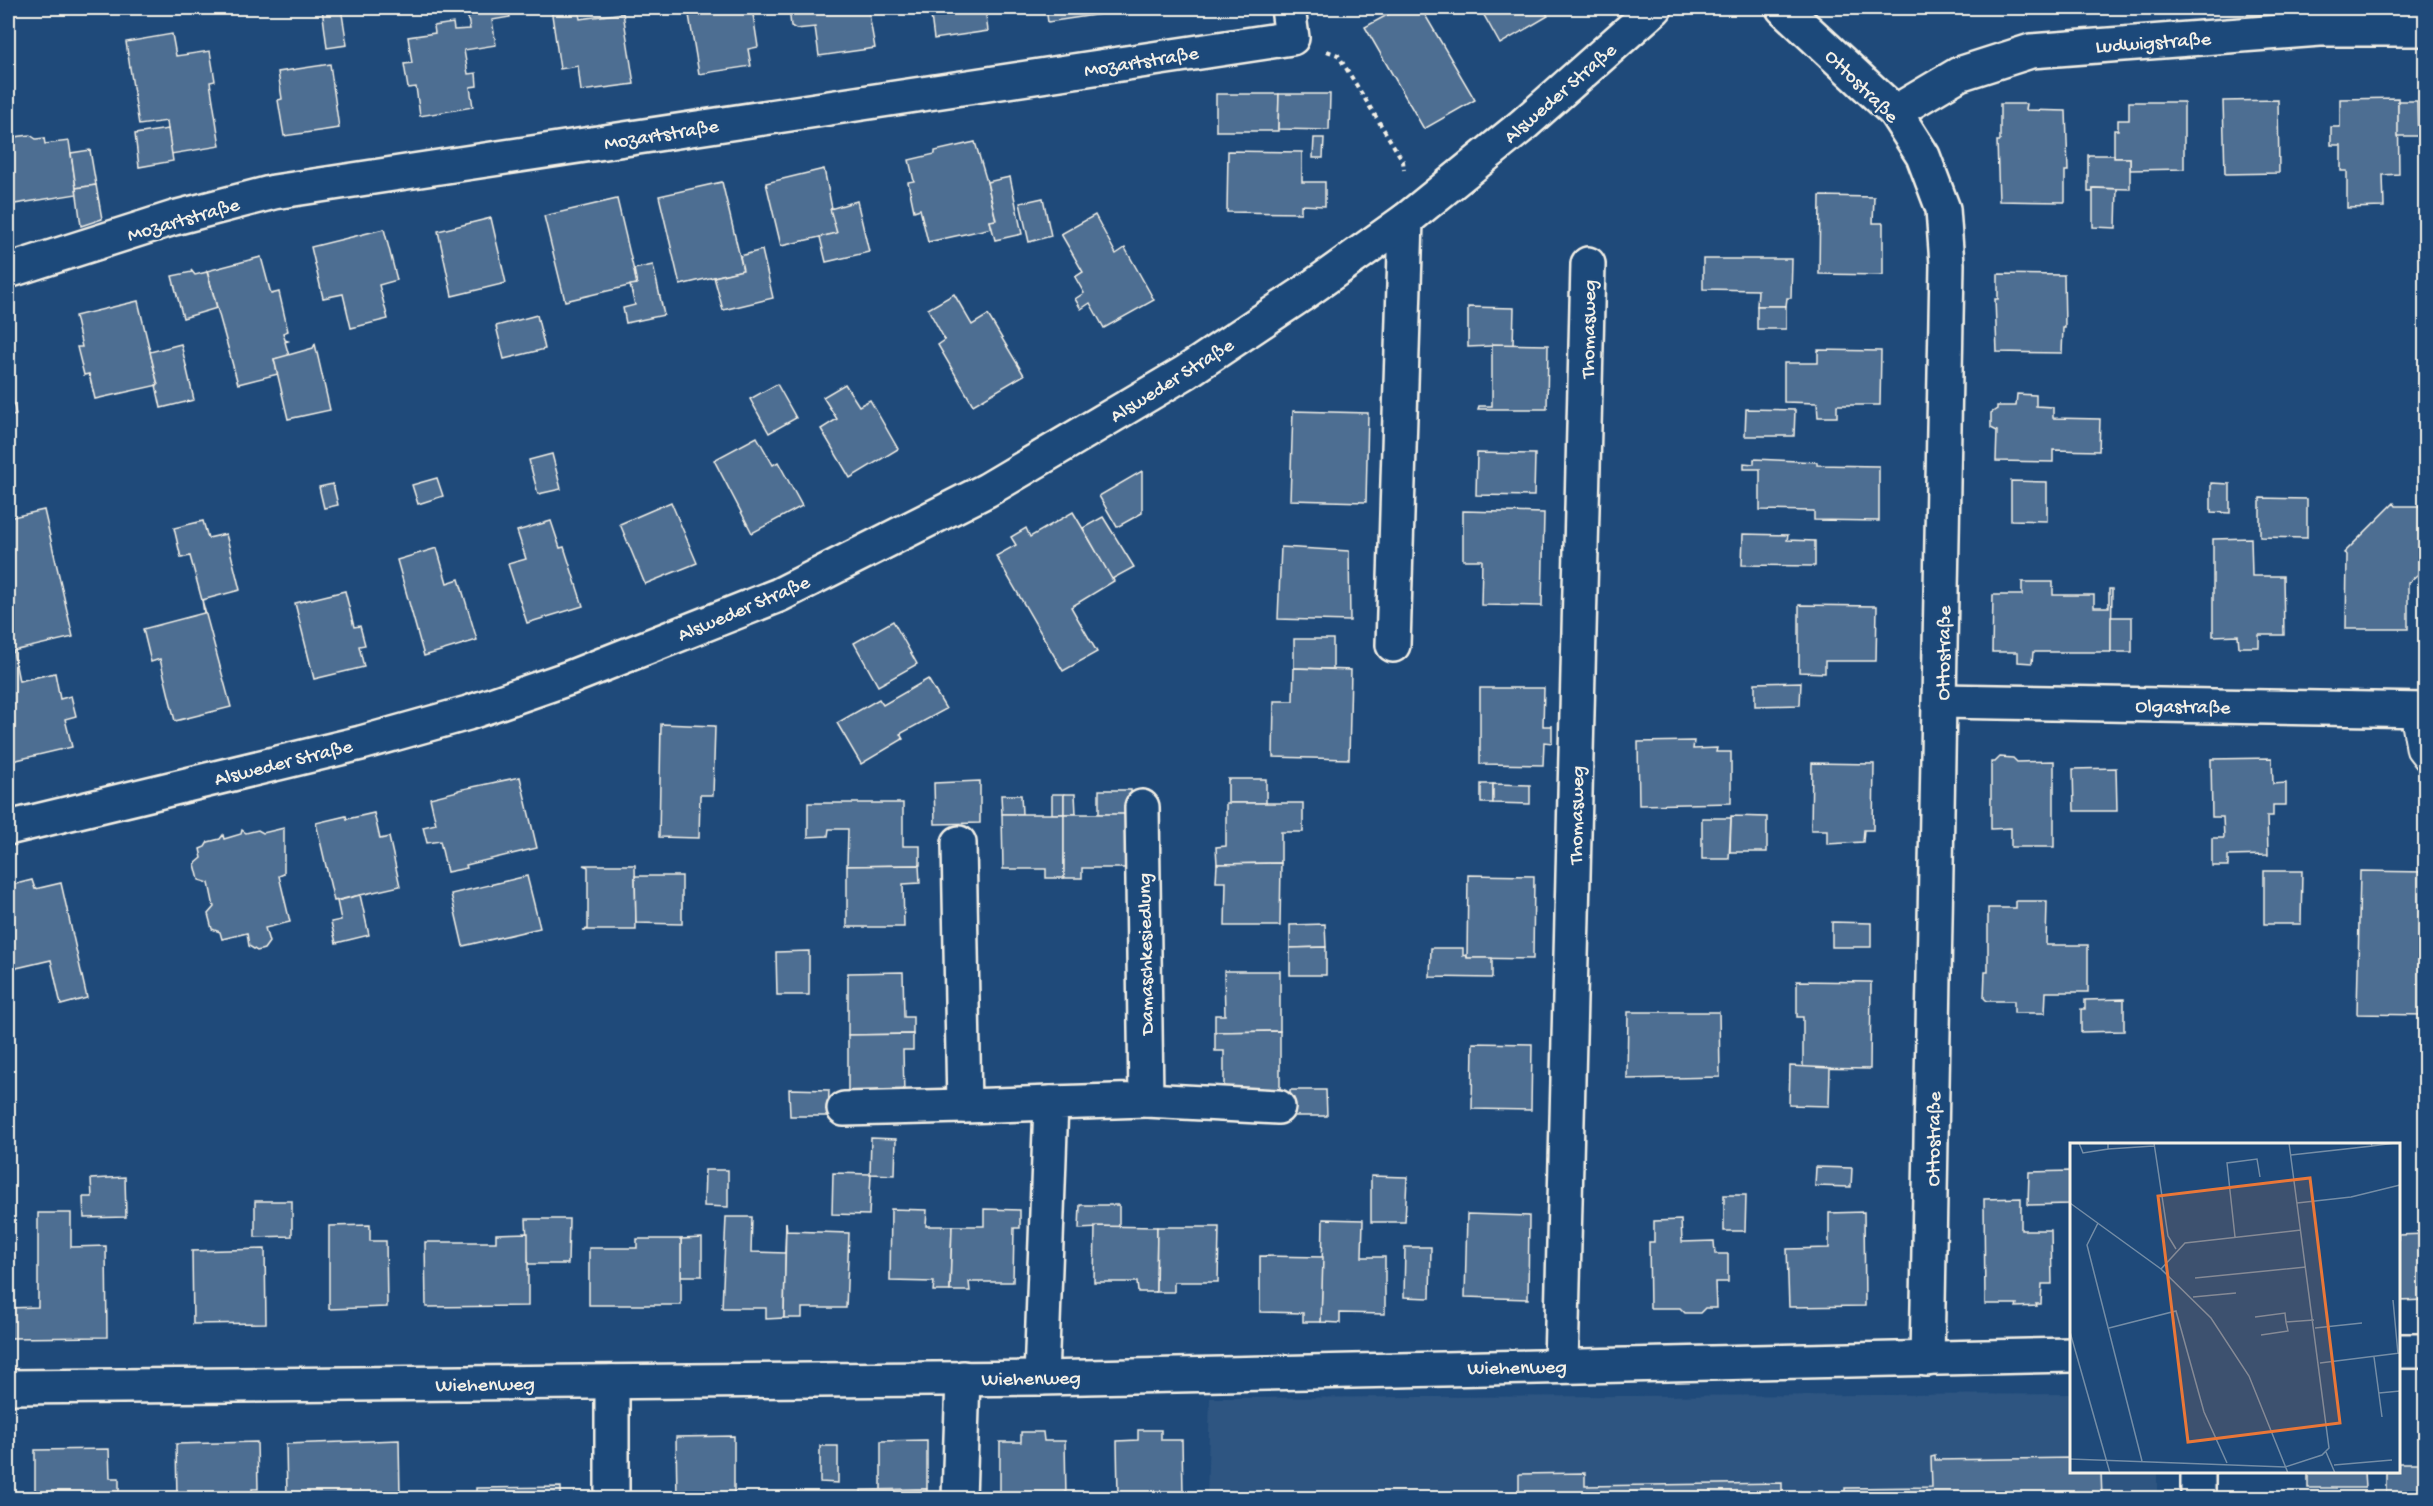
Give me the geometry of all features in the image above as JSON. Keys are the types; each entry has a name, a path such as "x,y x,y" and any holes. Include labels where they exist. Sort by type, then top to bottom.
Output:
{"street":[{"name":"Alsweder Straße","path":"8,828 350,745 468,713 569,678 779,595 987,490 1186,372 1301,295 1406,220 1523,125 1655,8"},
{"name":"Ottostraße","path":"1783,8 1895,112 1923,156 1943,209 1947,264 1941,701 1927,1359"},
{"name":"Mozartstraße","path":"8,271 174,218 274,192 1290,23"},
{"name":"Ludwigstraße","path":"1895,112 1959,74 2031,51 2320,29 2426,29"},
{"path":"1393,645 1406,220"},
{"name":"Thomasweg","path":"1561,1365 1588,264"},
{"name":"Olgastraße","path":"1941,701 2419,710"},
{"name":"Damaschkesiedlung","path":"1142,807 1146,1100"},
{"path":"959,843 964,1106"},
{"path":"844,1109 1146,1100 1278,1107"},
{"path":"1041,1378 1051,1103"},
{"path":"2400,1351 2426,1351"},
{"name":"Wiehenweg","path":"8,1387 1041,1378 2070,1355"},
{"name":"Wiehenweg","path":"959,1498 963,1378"},
{"path":"612,1382 612,1498"},
{"path":"2198,1498 2199,1473"}],"lane":[{"path":"2419,710 2419,750 2426,759"}],"path":[{"path":"1290,23 1338,55 1403,161 1406,220"}],"shaded area":[{"path":"2070,1394 2070,1473 2157,1473 2157,1498 1207,1498 1210,1398"}],"building":[{"path":"322,8 341,8 347,45 327,48"},
{"path":"466,8 508,8 510,17 492,20 496,45 464,50 468,74 476,73 477,86 470,87 473,107 420,116 416,87 408,88 404,64 412,63 408,37 435,33 434,26 453,23 454,30 470,29"},
{"path":"551,8 578,8 580,19 623,13 634,84 581,91 578,66 560,69"},
{"path":"752,8 758,47 748,49 751,66 699,74 689,15"},
{"path":"789,8 868,8 875,48 819,56 815,27 796,29 791,26"},
{"path":"930,8 985,8 988,31 934,39"},
{"path":"1046,8 1100,8 1101,14 1048,22"},
{"path":"1400,8 1421,8 1475,100 1424,129 1365,27"},
{"path":"1480,8 1551,8 1545,11 1548,16 1500,44"},
{"path":"172,34 176,56 210,51 215,81 210,82 220,146 171,154 167,121 139,125 126,42"},
{"path":"330,64 339,128 284,136 278,100 282,99 278,72"},
{"path":"1216,94 1279,94 1278,131 1216,131"},
{"path":"1279,94 1330,94 1329,130 1278,129"},
{"path":"2398,98 2399,174 2383,175 2384,207 2347,208 2347,171 2341,171 2341,145 2331,145 2331,127 2340,127 2340,99"},
{"path":"2278,100 2279,173 2225,174 2223,101"},
{"path":"2398,101 2417,101 2418,136 2398,136"},
{"path":"2129,102 2184,102 2184,169 2130,170 2130,158 2114,158 2114,130 2118,130 2118,120 2129,120"},
{"path":"2000,104 2027,104 2026,110 2066,111 2068,171 2065,171 2065,202 1999,201 1997,141 2000,141"},
{"path":"168,129 173,161 139,167 135,134"},
{"path":"30,135 36,139 44,138 45,144 69,141 77,194 8,205 8,143 14,137"},
{"path":"1314,138 1324,138 1323,158 1313,158"},
{"path":"975,142 996,220 990,221 992,228 928,242 920,209 914,211 908,182 914,181 909,160 935,154 935,151"},
{"path":"90,150 96,185 76,188 71,153"},
{"path":"1228,151 1302,152 1302,182 1325,182 1325,206 1301,205 1301,213 1227,212"},
{"path":"2088,155 2114,155 2114,158 2130,158 2130,189 2093,188 2093,192 2088,192"},
{"path":"824,169 837,233 781,246 766,183"},
{"path":"1010,177 1022,234 995,240 990,221 996,220 987,182"},
{"path":"722,182 743,270 680,285 659,196"},
{"path":"96,185 102,219 81,226 76,188"},
{"path":"2093,188 2117,189 2116,228 2093,227"},
{"path":"1820,196 1874,197 1873,223 1883,223 1883,275 1819,274"},
{"path":"1043,198 1051,236 1029,242 1020,203"},
{"path":"617,199 637,284 565,301 544,216"},
{"path":"857,201 869,252 826,262 820,237 837,233 830,209"},
{"path":"1095,215 1116,254 1125,248 1154,300 1104,328 1090,303 1081,309 1075,299 1084,293 1075,277 1083,272 1061,234"},
{"path":"491,218 506,283 452,296 438,231"},
{"path":"384,229 397,280 379,285 388,319 351,328 343,294 323,298 311,247"},
{"path":"762,250 773,298 723,310 714,277 743,270 740,256"},
{"path":"261,257 271,294 279,292 288,331 283,333 285,340 288,341 285,342 289,356 274,359 278,374 238,384 207,271"},
{"path":"1703,259 1792,259 1791,298 1787,298 1786,306 1757,306 1758,290 1703,289"},
{"path":"653,265 664,315 626,323 623,308 635,305 630,285 637,284 634,269"},
{"path":"191,270 195,275 207,272 217,308 183,318 172,276 192,272"},
{"path":"1998,274 2064,275 2065,328 2063,328 2062,353 1997,352 1995,299 1998,299"},
{"path":"954,294 972,325 988,315 1024,375 973,405 938,345 945,340 928,309"},
{"path":"138,301 158,385 95,399 89,374 84,375 77,347 82,347 75,316"},
{"path":"1757,306 1786,306 1786,329 1757,329"},
{"path":"1468,307 1514,308 1513,345 1468,347"},
{"path":"537,315 545,349 504,359 496,326"},
{"path":"181,344 194,400 161,408 150,352"},
{"path":"315,344 330,410 288,419 274,359 313,348"},
{"path":"1492,344 1548,345 1547,409 1478,409 1479,406 1492,406"},
{"path":"1818,350 1881,351 1880,405 1837,405 1837,417 1818,417 1817,403 1784,402 1784,363 1818,363"},
{"path":"8,377 16,415 8,417"},
{"path":"777,384 796,418 769,433 750,399"},
{"path":"845,384 859,406 870,400 898,449 850,478 821,429 837,419 823,397"},
{"path":"2017,394 2036,395 2036,406 2053,407 2053,418 2100,419 2099,451 2053,450 2053,462 1996,461 1997,431 1991,428 1991,413 1997,409 1997,406 2016,406"},
{"path":"1746,409 1795,410 1794,436 1745,436"},
{"path":"1293,411 1368,413 1366,502 1290,500"},
{"path":"757,437 773,465 778,462 802,506 752,533 714,460"},
{"path":"1477,453 1535,454 1534,496 1476,495"},
{"path":"552,454 561,489 538,494 529,460"},
{"path":"1754,459 1817,462 1817,465 1879,466 1879,521 1814,520 1814,511 1760,510 1760,469 1744,469 1744,463 1754,464"},
{"path":"1142,471 1142,513 1117,527 1099,496"},
{"path":"437,478 443,496 418,504 412,485"},
{"path":"2011,481 2047,482 2047,521 2011,520"},
{"path":"2211,483 2230,484 2230,513 2211,512"},
{"path":"333,484 338,505 324,508 319,487"},
{"path":"2260,498 2307,499 2307,538 2260,537"},
{"path":"671,502 697,563 645,584 620,524"},
{"path":"2394,503 2396,506 2426,506 2426,567 2408,583 2408,629 2346,629 2347,555 2344,553"},
{"path":"44,510 73,637 13,651 19,681 55,673 60,699 71,696 76,716 65,719 72,747 8,762 8,518"},
{"path":"1463,511 1544,513 1542,606 1481,605 1482,560 1463,560"},
{"path":"1073,512 1114,581 1071,607 1097,652 1063,671 996,556 1016,545 1011,537 1026,528 1030,537"},
{"path":"1103,517 1134,567 1112,579 1083,528"},
{"path":"203,521 208,538 226,534 240,590 202,600 190,556 181,558 174,528"},
{"path":"551,521 560,548 564,547 583,606 527,623 508,564 526,559 517,531"},
{"path":"1743,534 1788,535 1787,540 1815,541 1815,566 1742,565"},
{"path":"2251,538 2252,576 2283,576 2284,635 2259,635 2259,647 2239,647 2238,635 2213,636 2213,539"},
{"path":"1281,547 1349,551 1350,621 1278,619"},
{"path":"437,548 447,583 459,579 477,640 424,656 397,560"},
{"path":"2022,582 2053,582 2053,595 2094,595 2094,607 2109,607 2109,589 2112,589 2111,652 2033,652 2032,663 2018,662 2018,652 1992,652 1993,595 2022,595"},
{"path":"345,591 354,627 360,626 365,645 359,646 364,667 314,679 295,603"},
{"path":"202,600 231,707 175,721 160,659 151,662 143,629 204,613"},
{"path":"1799,605 1877,606 1876,661 1825,661 1825,673 1799,672"},
{"path":"2111,617 2132,617 2132,652 2111,652"},
{"path":"893,621 917,664 878,686 854,643"},
{"path":"1294,639 1333,639 1333,669 1294,668"},
{"path":"1294,668 1351,670 1349,759 1273,757 1274,701 1293,701"},
{"path":"928,679 946,709 900,734 903,739 861,764 837,723 879,699 883,705"},
{"path":"1801,682 1800,705 1755,706 1755,683"},
{"path":"1480,688 1544,688 1543,726 1552,726 1552,743 1544,742 1543,765 1480,764"},
{"path":"661,724 715,726 713,795 700,795 699,838 659,837"},
{"path":"1694,741 1693,749 1717,748 1716,752 1731,752 1731,803 1639,805 1638,742"},
{"path":"2000,757 2013,758 2017,762 2054,761 2054,847 2011,847 2011,828 1991,829 1991,762 1995,762"},
{"path":"2272,758 2273,784 2286,783 2286,805 2273,805 2273,816 2267,816 2268,855 2228,856 2228,866 2212,866 2212,838 2224,838 2223,817 2212,817 2211,759"},
{"path":"1812,763 1874,764 1873,830 1864,830 1863,842 1827,844 1827,830 1811,830"},
{"path":"2116,768 2117,811 2074,811 2073,769"},
{"path":"520,777 537,848 466,865 467,868 447,872 440,841 427,843 423,827 436,824 430,798"},
{"path":"1228,779 1266,779 1266,803 1228,803"},
{"path":"980,781 980,823 935,824 934,783"},
{"path":"1481,784 1493,784 1493,803 1481,803"},
{"path":"1493,784 1530,785 1530,804 1493,803"},
{"path":"1099,790 1131,790 1132,815 1099,814"},
{"path":"1052,794 1064,794 1064,814 1052,814"},
{"path":"1064,794 1075,794 1076,814 1064,814"},
{"path":"1001,795 1021,795 1022,814 1002,814"},
{"path":"808,803 903,803 903,846 920,846 920,865 847,866 848,829 829,829 828,836 808,837"},
{"path":"1226,803 1303,803 1303,832 1281,832 1281,863 1217,864 1216,847 1226,846"},
{"path":"374,813 380,839 389,837 400,886 334,901 316,823 346,816 347,819"},
{"path":"1002,814 1064,814 1064,878 1046,878 1046,869 1003,869"},
{"path":"1064,814 1125,814 1126,868 1082,868 1082,878 1064,878"},
{"path":"1731,816 1767,817 1767,852 1730,852"},
{"path":"1702,818 1731,818 1729,859 1702,859"},
{"path":"284,828 284,874 279,876 290,922 265,928 269,942 264,949 257,951 249,946 247,933 222,939 220,932 212,929 208,914 214,907 209,883 199,880 195,864 202,858 200,849 208,842 220,839 223,835 224,839 241,834 242,830 246,833 258,830 263,833"},
{"path":"1281,863 1280,926 1225,926 1226,882 1216,882 1217,864"},
{"path":"583,865 635,865 636,930 583,930 588,929 588,867"},
{"path":"919,865 920,883 903,884 904,927 847,927 847,866"},
{"path":"2264,871 2302,871 2301,924 2264,924"},
{"path":"2360,871 2426,872 2426,1015 2357,1014"},
{"path":"1468,875 1534,876 1533,959 1467,958"},
{"path":"527,876 540,928 463,946 451,894"},
{"path":"635,876 682,876 682,924 636,923"},
{"path":"32,880 35,889 61,883 87,998 61,1005 51,960 8,970 8,886"},
{"path":"360,895 369,935 336,943 331,922 341,920 337,901"},
{"path":"2016,901 2047,901 2046,945 2088,945 2088,992 2046,992 2045,1013 2014,1013 2014,1001 1987,1001 1984,998 1985,972 1988,972 1988,908 2016,908"},
{"path":"1832,922 1871,923 1871,947 1832,947"},
{"path":"1325,924 1326,947 1290,948 1290,925"},
{"path":"1326,947 1326,975 1290,975 1290,948"},
{"path":"1431,948 1463,948 1463,956 1466,955 1467,958 1492,958 1492,978 1430,977"},
{"path":"809,951 809,995 777,995 776,952"},
{"path":"1224,971 1280,971 1280,1031 1215,1032 1215,1015 1225,1015"},
{"path":"903,972 904,1017 913,1017 913,1034 848,1035 848,973"},
{"path":"1797,981 1871,982 1870,1069 1803,1068 1803,1017 1797,1017"},
{"path":"2124,999 2124,1031 2081,1032 2081,1009 2085,1009 2085,1000"},
{"path":"1628,1012 1719,1012 1720,1077 1627,1079"},
{"path":"1280,1031 1280,1095 1224,1095 1224,1051 1215,1051 1215,1032"},
{"path":"913,1034 913,1050 903,1050 904,1095 848,1096 848,1035"},
{"path":"1473,1043 1532,1044 1531,1110 1472,1109"},
{"path":"1790,1066 1830,1068 1829,1106 1789,1105"},
{"path":"789,1089 829,1090 828,1116 790,1116"},
{"path":"1290,1090 1326,1090 1327,1116 1290,1116"},
{"path":"871,1138 896,1139 895,1175 870,1174"},
{"path":"1816,1167 1852,1168 1851,1187 1815,1186"},
{"path":"705,1170 728,1170 728,1207 704,1206"},
{"path":"2070,1171 2070,1204 2028,1205 2029,1172"},
{"path":"833,1173 871,1174 869,1215 832,1214"},
{"path":"1371,1176 1407,1177 1405,1222 1371,1222"},
{"path":"125,1177 126,1217 84,1218 83,1197 92,1197 91,1179"},
{"path":"1724,1195 1746,1195 1745,1231 1724,1231"},
{"path":"2021,1198 2021,1230 2051,1230 2052,1284 2042,1284 2041,1304 2036,1304 2037,1306 2016,1307 2017,1304 1985,1304 1984,1199"},
{"path":"255,1201 292,1201 292,1236 255,1237"},
{"path":"1080,1205 1119,1205 1119,1227 1079,1229"},
{"path":"891,1209 927,1210 926,1226 952,1226 950,1291 933,1291 934,1282 890,1281"},
{"path":"984,1209 1020,1210 1020,1228 1014,1228 1013,1282 969,1282 970,1291 950,1291 952,1226 984,1226"},
{"path":"1864,1212 1865,1306 1789,1307 1787,1249 1829,1248 1829,1213"},
{"path":"38,1213 71,1213 71,1247 106,1246 107,1337 8,1338 8,1308 38,1307"},
{"path":"1467,1214 1529,1216 1528,1299 1465,1297"},
{"path":"726,1217 752,1217 751,1252 785,1253 786,1222 784,1318 766,1319 766,1308 722,1308"},
{"path":"526,1219 569,1219 568,1264 528,1264"},
{"path":"1323,1219 1363,1220 1362,1257 1385,1257 1385,1314 1340,1313 1340,1323 1321,1322"},
{"path":"1681,1220 1682,1242 1714,1241 1715,1254 1728,1254 1728,1282 1715,1282 1716,1308 1705,1308 1700,1313 1685,1313 1680,1308 1650,1308 1649,1242 1654,1242 1654,1221"},
{"path":"786,1222 787,1231 849,1233 846,1308 802,1308 802,1318 784,1318"},
{"path":"370,1225 370,1241 386,1241 387,1307 329,1309 329,1226"},
{"path":"1095,1226 1157,1227 1156,1292 1138,1292 1137,1282 1094,1282"},
{"path":"1157,1227 1219,1227 1218,1282 1174,1282 1174,1292 1156,1292"},
{"path":"528,1233 528,1306 426,1307 425,1242 496,1242 496,1234"},
{"path":"2426,1234 2426,1300 2400,1301 2400,1235"},
{"path":"702,1238 702,1276 681,1276 681,1239"},
{"path":"637,1239 681,1239 681,1305 589,1305 589,1248 637,1248"},
{"path":"1405,1247 1431,1247 1430,1298 1404,1297"},
{"path":"265,1249 266,1323 193,1324 192,1251"},
{"path":"1260,1256 1323,1257 1321,1322 1303,1322 1303,1313 1260,1312"},
{"path":"1138,1430 1161,1430 1161,1440 1182,1440 1183,1493 1118,1495 1117,1441 1138,1440"},
{"path":"1021,1432 1043,1432 1044,1441 1065,1441 1066,1498 991,1498 990,1491 1000,1491 1000,1442 1021,1442"},
{"path":"734,1436 734,1498 677,1498 676,1437"},
{"path":"399,1440 400,1498 287,1498 286,1444"},
{"path":"927,1440 927,1489 881,1490 881,1441"},
{"path":"257,1442 258,1489 252,1489 252,1498 177,1498 176,1444"},
{"path":"820,1446 838,1446 838,1483 820,1482"},
{"path":"109,1449 110,1478 119,1478 119,1492 110,1492 110,1498 35,1498 35,1450"},
{"path":"1935,1456 1935,1460 2070,1458 2070,1473 2101,1473 2102,1498 1845,1498 1845,1488 1932,1487 1931,1457"},
{"path":"2400,1463 2426,1463 2426,1498 2386,1498 2386,1473 2400,1473"},
{"path":"1585,1473 1585,1486 1782,1483 1782,1498 1519,1498 1519,1474"},
{"path":"2308,1473 2364,1473 2365,1488 2308,1488"},
{"path":"561,1487 561,1498 476,1498 476,1488"},
{"path":"927,1489 927,1498 861,1498 861,1490"},
{"path":"1183,1493 1183,1498 1134,1498 1134,1494"}]}
